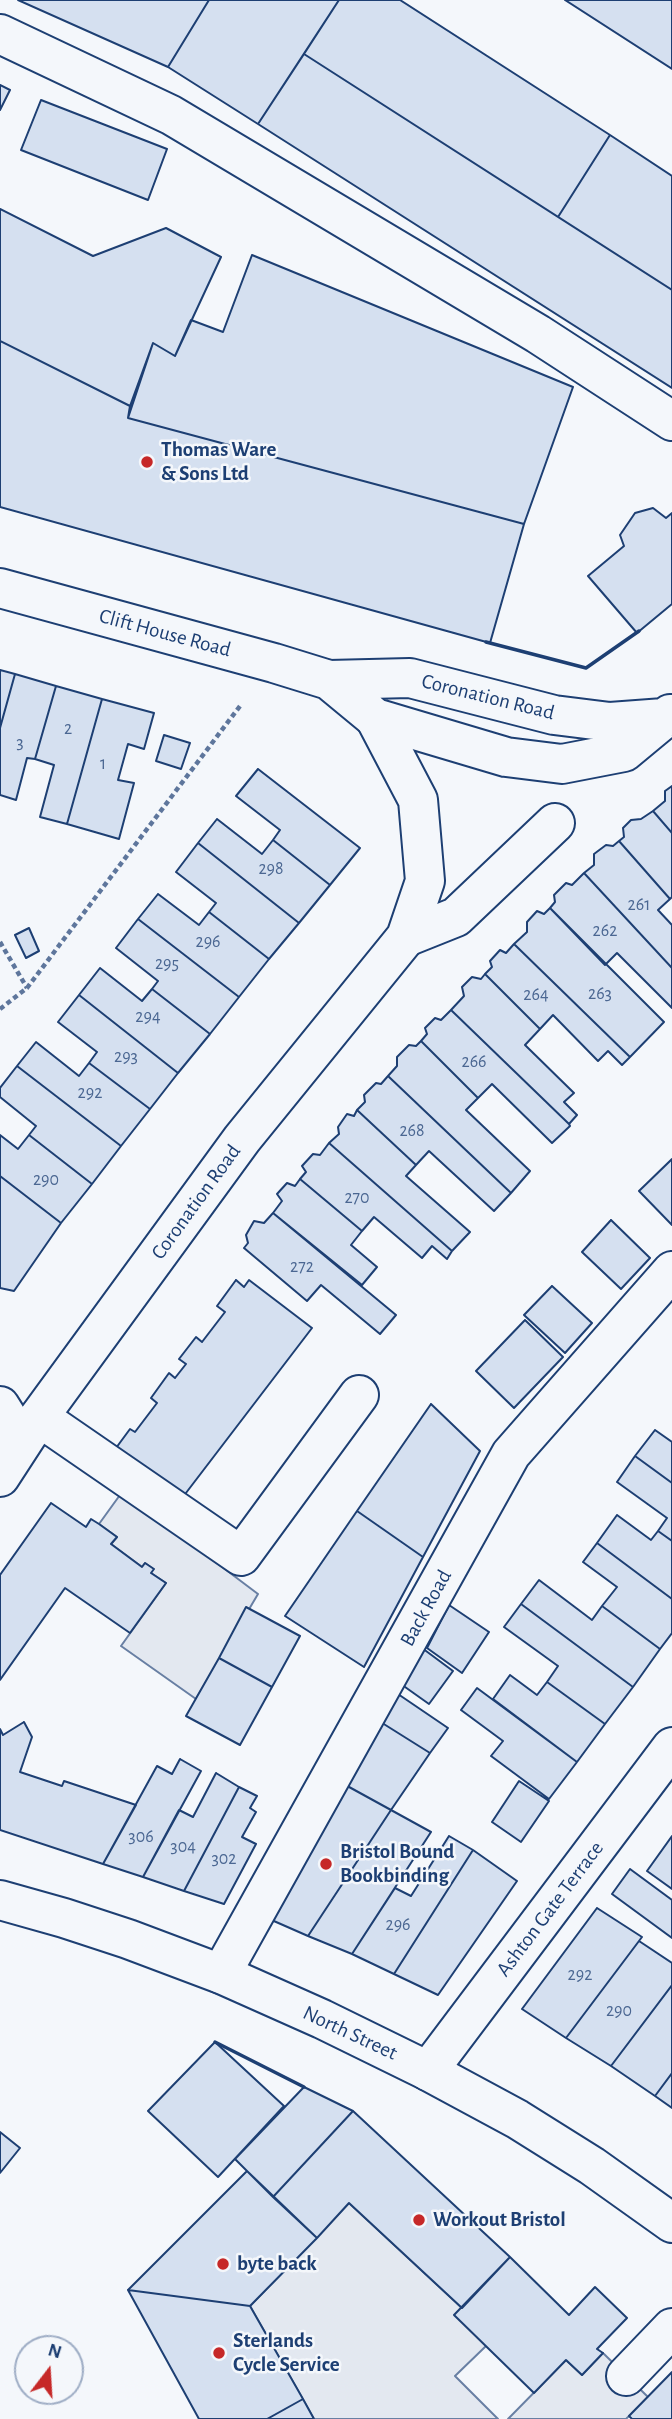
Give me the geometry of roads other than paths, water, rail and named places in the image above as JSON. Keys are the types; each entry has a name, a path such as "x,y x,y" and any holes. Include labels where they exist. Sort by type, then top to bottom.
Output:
{"main road":[{"path":"0,34 171,115 538,334 672,421"},
{"name":"Clift House Road","path":"0,588 329,680"},
{"name":"Coronation Road","path":"329,680 410,678 554,715 610,722 668,715"},
{"name":"Coronation Road","path":"0,1477 30,1429 242,1139 406,937 425,881 418,800 375,718 329,680"},
{"name":"Coronation Road","path":"375,718 506,757 562,764 624,752 668,715"},
{"name":"Coronation Road","path":"406,937 457,917 555,823"},
{"name":"Back Road","path":"221,1974 511,1454 672,1271"},
{"path":"0,1406 30,1429 241,1556 359,1395"},
{"name":"Ashton Gate Terrace","path":"428,2071 672,1747"},
{"name":"North Street","path":"0,1900 64,1918 221,1974 322,2019 428,2071 527,2126 592,2166 672,2223"},
{"path":"626,2375 672,2328"}],"place":[{"name":"Thomas Ware & Sons Ltd","path":"147,462"},
{"name":"Bristol Bound Bookbinding","path":"326,1864"},
{"name":"Workout Bristol","path":"419,2220"},
{"name":"byte back","path":"223,2264"},
{"name":"Sterlands Cycle Service","path":"219,2353"}]}
